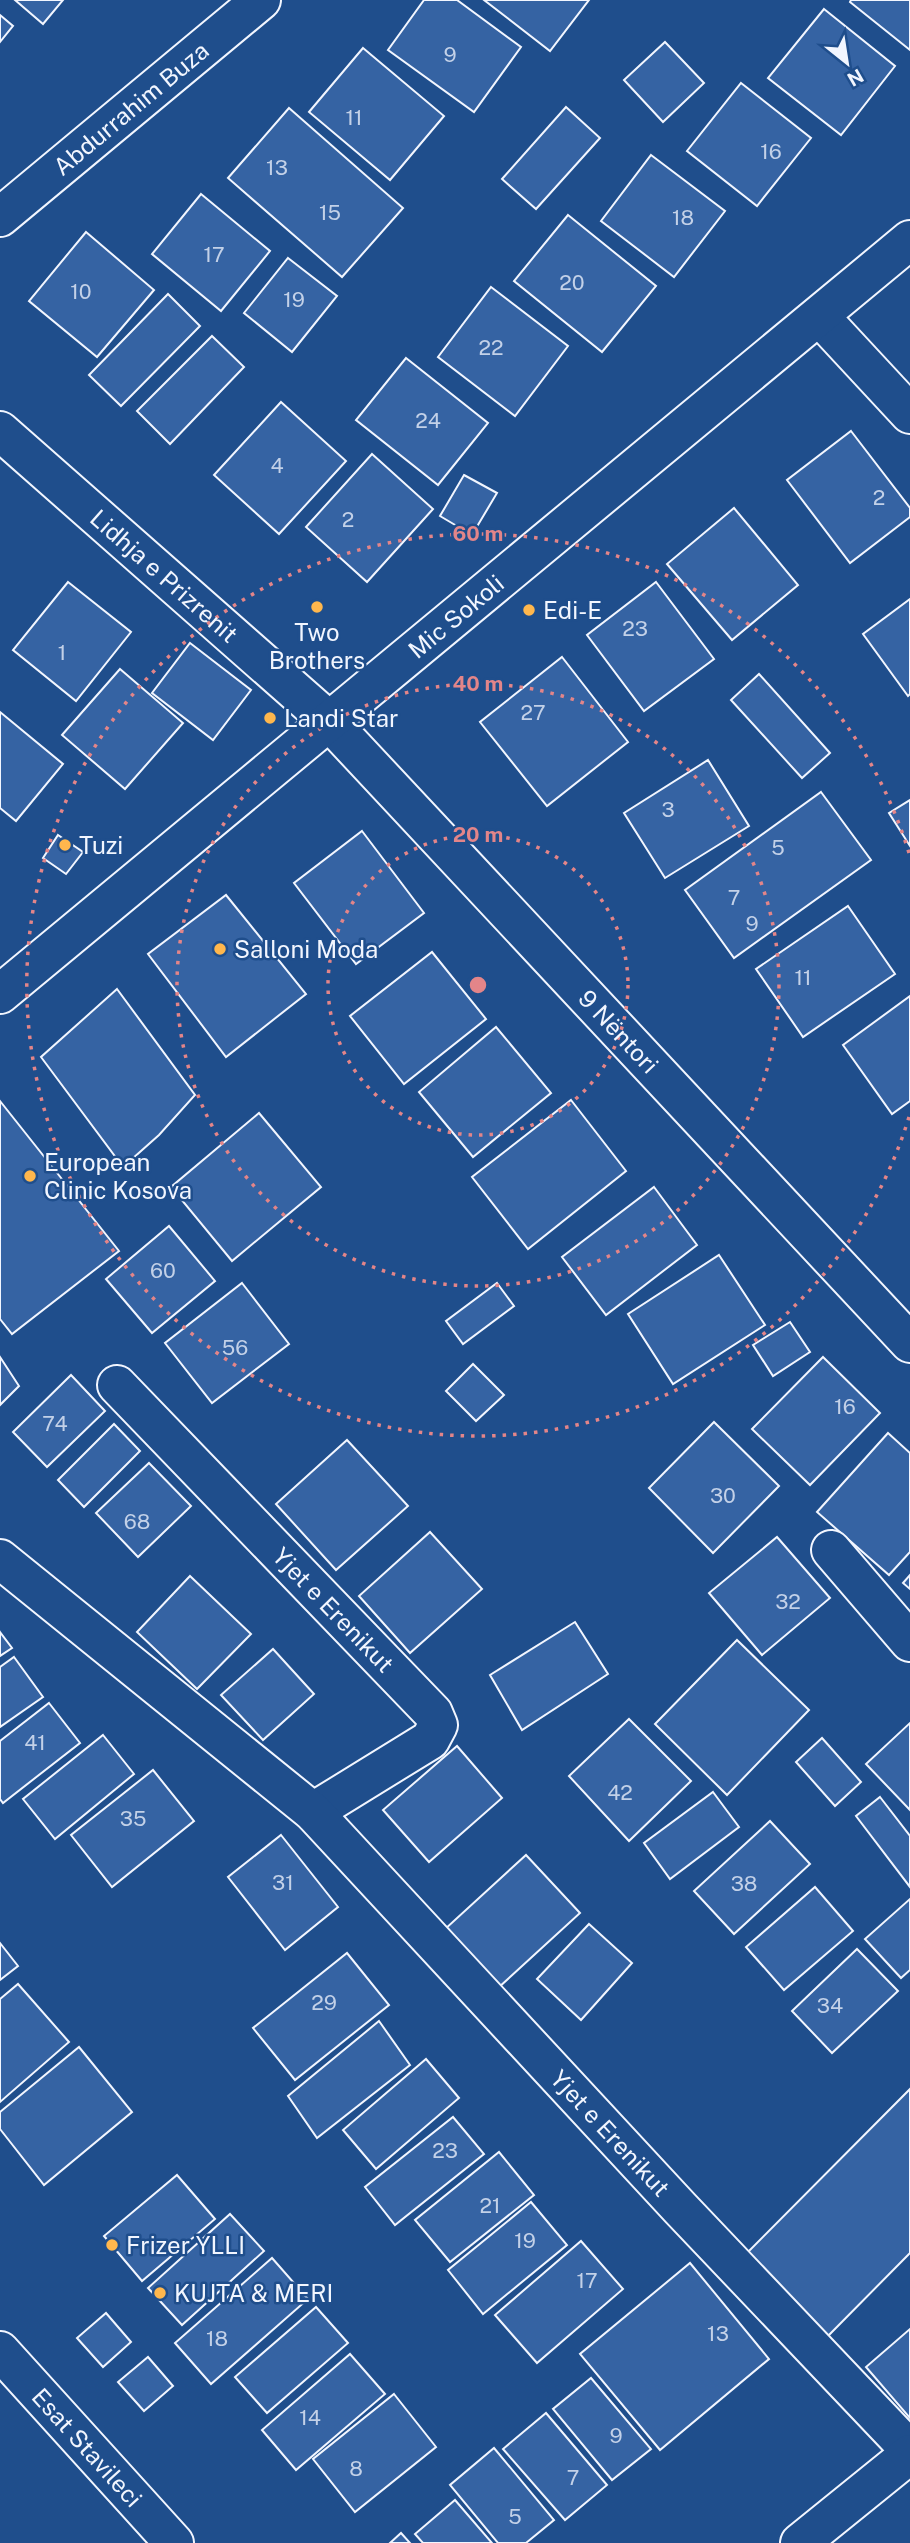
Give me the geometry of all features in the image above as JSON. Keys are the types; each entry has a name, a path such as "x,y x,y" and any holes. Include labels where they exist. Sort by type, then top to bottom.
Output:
{"street":[{"name":"Abdurrahim Buza","path":"0,217 261,0"},
{"name":"Mic Sokoli","path":"0,994 910,240"},
{"path":"820,317 910,414"},
{"name":"Lidhja e Prizrenit","path":"0,431 328,720"},
{"name":"9 Nëntori","path":"328,720 910,1343"},
{"name":"Yjet e Erenikut","path":"117,1385 433,1713 438,1725 430,1740 313,1812"},
{"path":"831,1550 910,1642"},
{"name":"Yjet e Erenikut","path":"0,1559 313,1812 910,2452 800,2543"},
{"name":"Esat Stavileci","path":"0,2351 174,2543"}],"building":[{"path":"15,0 63,0 43,24"},
{"path":"424,0 457,0 521,47 474,112 388,50"},
{"path":"484,0 589,0 550,51"},
{"path":"910,0 910,50 850,2"},
{"path":"824,9 895,66 841,135 768,78"},
{"path":"0,15 13,26 0,42"},
{"path":"665,42 704,83 663,122 624,80"},
{"path":"363,48 444,116 390,180 309,112"},
{"path":"741,83 811,138 757,206 687,151"},
{"path":"566,107 600,138 536,209 502,179"},
{"path":"289,108 403,208 342,277 228,178"},
{"path":"651,155 725,211 674,277 601,221"},
{"path":"201,194 270,251 221,311 152,254"},
{"path":"568,215 656,286 602,352 514,281"},
{"path":"86,232 154,290 97,357 29,301"},
{"path":"288,258 337,296 292,352 244,313"},
{"path":"491,287 568,346 515,416 438,357"},
{"path":"168,294 200,326 121,406 89,375"},
{"path":"212,336 244,367 170,444 137,411"},
{"path":"406,358 488,423 438,485 356,420"},
{"path":"281,402 346,461 279,534 214,475"},
{"path":"851,431 910,508 910,517 850,563 787,480"},
{"path":"372,454 433,509 367,582 306,527"},
{"path":"464,475 497,493 472,535 440,516"},
{"path":"734,508 798,585 732,640 667,564"},
{"path":"68,582 131,632 76,701 13,650"},
{"path":"656,582 714,659 644,711 587,635"},
{"path":"910,599 910,694 908,696 863,634"},
{"path":"190,643 251,690 213,740 152,693"},
{"path":"562,657 628,742 547,806 480,722"},
{"path":"120,669 183,723 125,789 62,735"},
{"path":"759,674 830,753 802,778 731,700"},
{"path":"0,712 63,764 16,821 0,808"},
{"path":"708,760 749,826 665,878 624,813"},
{"path":"821,792 871,860 734,958 685,890"},
{"path":"910,800 910,846 889,813"},
{"path":"362,831 424,913 356,964 294,883"},
{"path":"58,835 83,852 66,874 43,858"},
{"path":"226,895 306,994 226,1057 148,954"},
{"path":"848,906 895,974 803,1037 756,969"},
{"path":"432,952 486,1019 404,1084 350,1016"},
{"path":"117,989 195,1095 159,1135 123,1167 41,1057"},
{"path":"910,996 910,1101 892,1114 843,1045"},
{"path":"496,1027 551,1093 473,1157 419,1092"},
{"path":"571,1100 626,1171 528,1249 472,1177"},
{"name":"European Clinic Kosova","path":"0,1101 119,1251 12,1334 0,1319"},
{"path":"259,1113 321,1187 232,1261 171,1187"},
{"path":"654,1187 697,1245 606,1315 562,1257"},
{"path":"169,1226 215,1281 152,1333 106,1279"},
{"path":"719,1255 765,1325 673,1384 628,1314"},
{"path":"242,1283 289,1344 212,1403 165,1343"},
{"path":"497,1283 514,1306 463,1344 446,1321"},
{"path":"790,1322 810,1352 773,1376 753,1345"},
{"path":"0,1357 19,1386 0,1405"},
{"path":"823,1357 880,1413 810,1485 752,1429"},
{"path":"473,1364 504,1395 476,1421 446,1391"},
{"path":"71,1375 105,1411 47,1467 13,1432"},
{"path":"714,1422 779,1486 713,1553 649,1488"},
{"path":"114,1424 140,1451 84,1507 58,1480"},
{"path":"888,1433 910,1453 910,1552 889,1575 817,1512"},
{"path":"347,1440 408,1506 336,1570 276,1504"},
{"path":"149,1463 191,1506 138,1557 96,1513"},
{"path":"430,1532 482,1589 410,1653 359,1596"},
{"path":"777,1537 830,1598 762,1655 709,1593"},
{"path":"910,1575 910,1589 903,1583"},
{"path":"190,1576 251,1634 197,1689 137,1632"},
{"path":"575,1622 608,1674 522,1730 490,1675"},
{"path":"0,1632 12,1648 0,1656"},
{"path":"737,1640 809,1710 727,1795 655,1724"},
{"path":"273,1649 314,1694 263,1740 221,1695"},
{"path":"14,1657 43,1697 0,1727 0,1667"},
{"path":"49,1703 80,1743 3,1803 0,1799 0,1741"},
{"path":"629,1719 691,1781 629,1841 569,1776"},
{"path":"910,1723 910,1810 866,1764"},
{"path":"103,1735 134,1774 55,1839 23,1799"},
{"path":"822,1738 861,1782 835,1806 796,1762"},
{"path":"457,1746 502,1798 429,1862 383,1810"},
{"path":"153,1770 194,1821 112,1887 71,1835"},
{"path":"713,1792 739,1827 670,1879 644,1843"},
{"path":"880,1797 910,1836 910,1887 856,1816"},
{"path":"770,1821 810,1864 734,1934 694,1891"},
{"path":"281,1835 338,1907 285,1950 228,1877"},
{"path":"526,1855 580,1913 498,1988 444,1930"},
{"path":"815,1887 853,1931 784,1990 746,1947"},
{"path":"910,1899 910,1970 901,1978 865,1939"},
{"path":"589,1924 632,1963 581,2020 537,1979"},
{"path":"0,1943 18,1966 0,1980"},
{"path":"857,1949 898,1991 832,2053 792,2011"},
{"path":"347,1953 389,2005 295,2080 253,2028"},
{"path":"18,1984 69,2042 0,2102 0,1999"},
{"path":"379,2021 410,2065 317,2138 288,2096"},
{"path":"79,2047 132,2112 44,2185 0,2129 0,2112"},
{"path":"426,2059 459,2098 376,2169 343,2130"},
{"path":"910,2089 910,2253 826,2338 743,2257"},
{"path":"453,2117 484,2154 395,2225 365,2187"},
{"path":"499,2152 534,2195 450,2262 415,2220"},
{"path":"177,2175 215,2219 142,2281 104,2236"},
{"path":"531,2202 567,2245 483,2314 448,2270"},
{"path":"230,2214 264,2251 182,2325 148,2288"},
{"path":"581,2241 623,2289 537,2363 495,2315"},
{"path":"272,2258 308,2299 211,2384 175,2343"},
{"path":"690,2263 769,2359 660,2450 580,2354"},
{"path":"316,2307 348,2343 267,2413 235,2377"},
{"path":"106,2313 131,2342 103,2367 77,2338"},
{"path":"910,2329 910,2418 866,2367"},
{"path":"350,2354 385,2394 296,2470 262,2430"},
{"path":"148,2357 173,2386 144,2411 118,2382"},
{"path":"591,2378 651,2449 612,2480 553,2409"},
{"path":"394,2394 436,2447 355,2512 313,2459"},
{"path":"546,2413 607,2485 565,2520 503,2449"},
{"path":"494,2448 554,2520 526,2543 498,2543 450,2485"},
{"path":"455,2500 492,2543 423,2543 415,2534"},
{"path":"401,2533 410,2543 390,2543"}],"place":[{"name":"Two Brothers","path":"317,607"},
{"name":"Edi-E","path":"529,610"},
{"name":"Landi Star","path":"270,718"},
{"name":"Tuzi","path":"65,845"},
{"name":"Salloni Moda","path":"220,949"},
{"name":"European Clinic Kosova","path":"30,1176"},
{"name":"Frizer YLLI","path":"112,2245"},
{"name":"KUJTA & MERI","path":"160,2293"}]}
